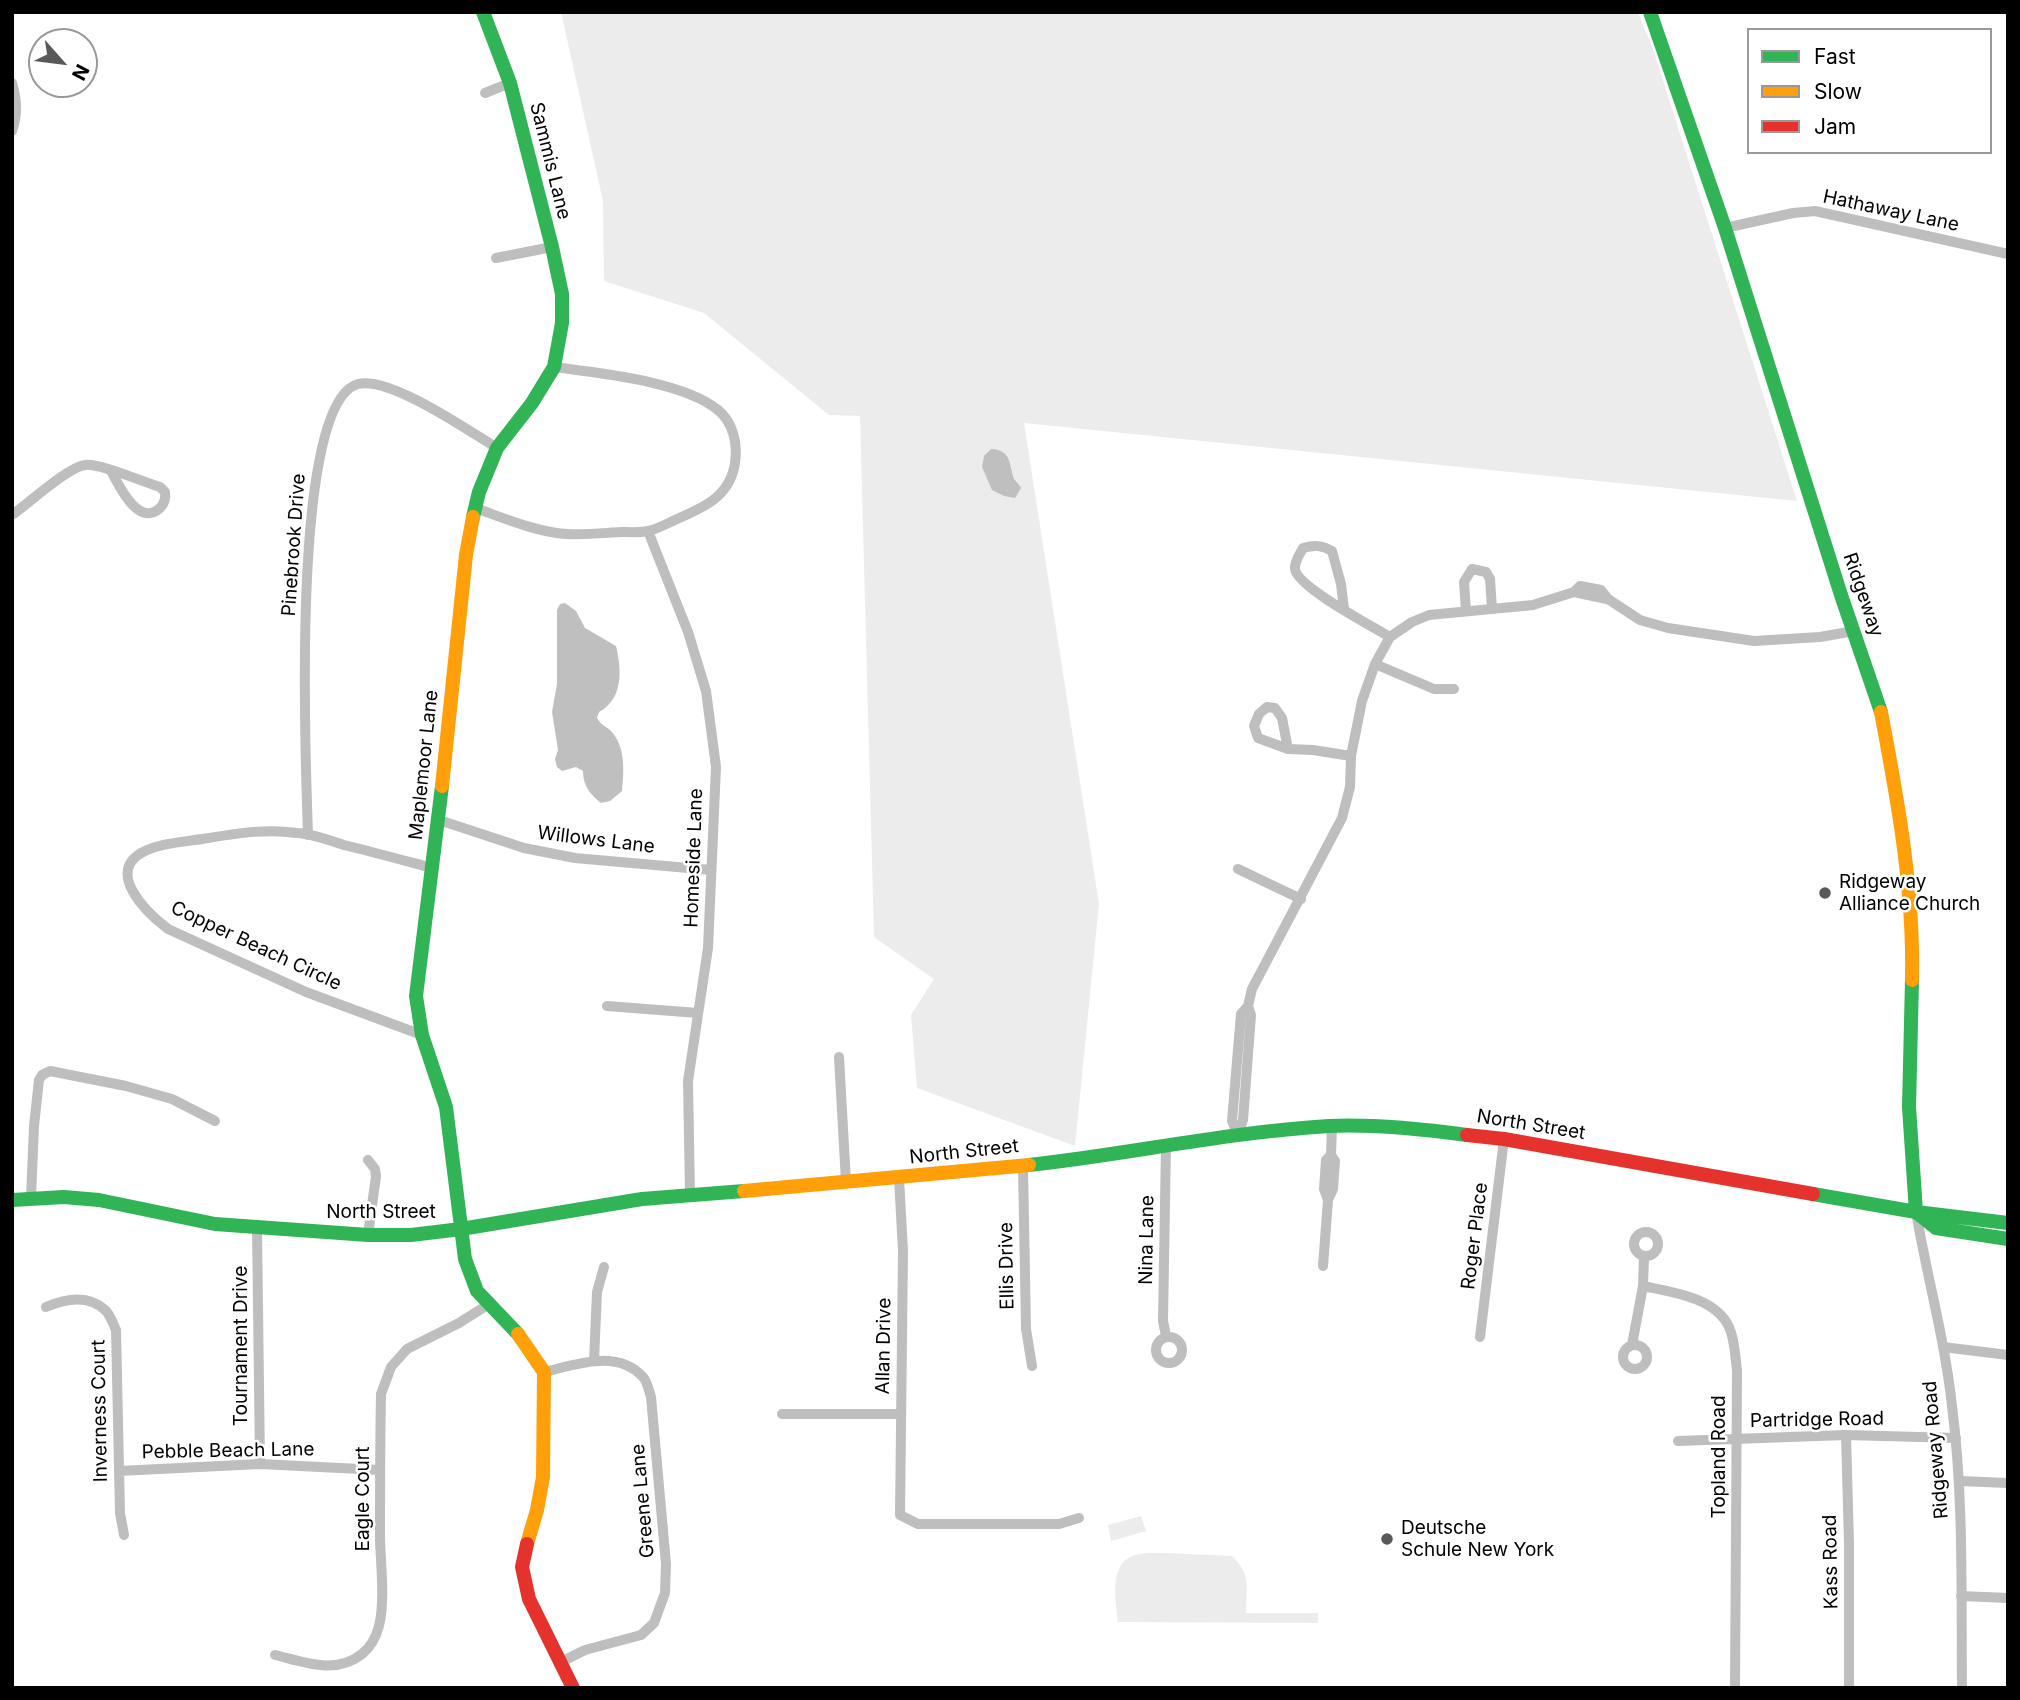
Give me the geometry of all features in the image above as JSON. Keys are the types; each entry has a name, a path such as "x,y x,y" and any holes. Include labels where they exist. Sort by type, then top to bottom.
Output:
{"street":[{"name":"Sammis Lane","path":"483,12 510,83 552,247 562,294 562,323"},
{"name":"Ridgeway","path":"1650,12 1725,228 1881,710 1899,808 1913,928 1909,1107 1916,1212"},
{"path":"12,83 17,107 13,130"},
{"path":"485,93 510,83"},
{"name":"Hathaway Lane","path":"1725,228 1793,213 1815,211 2008,254"},
{"path":"496,258 552,247"},
{"name":"Maplemoor Lane","path":"544,1372 520,1336 477,1291 466,1259 446,1107 422,1035 416,996 439,820 466,555 475,508 497,448 532,403 554,367 562,323"},
{"path":"475,508 533,527 567,534 648,531 708,506 730,481 736,461 736,445 732,429 719,410 694,396 644,381 554,367"},
{"name":"Pinebrook Drive","path":"308,835 305,615 311,511 319,460 336,407 343,394 351,387 371,384 427,405 497,448"},
{"path":"12,516 78,467 87,465 111,471 160,486 166,498 159,509 147,512 134,506 126,498 111,471"},
{"name":"Homeside Lane","path":"648,531 688,632 706,691 716,767 708,948 688,1081 690,1195"},
{"path":"1344,609 1341,584 1332,551 1325,546 1303,548 1295,569 1302,583 1344,609 1390,637"},
{"path":"1466,611 1464,582 1472,569 1486,572 1490,579 1492,609"},
{"path":"1238,1133 1232,1121 1241,1014 1248,1006 1252,989 1342,818 1350,787 1351,756 1362,701 1375,664 1390,637 1412,621 1429,615 1533,606 1574,593 1608,599 1640,620 1668,628 1754,640 1820,637 1854,631"},
{"path":"1375,664 1434,689 1454,690"},
{"path":"1288,749 1351,756"},
{"name":"Willows Lane","path":"439,820 524,848 562,856 712,870"},
{"name":"Copper Beach Circle","path":"422,1035 306,992 169,929 158,921 132,891 127,881 130,864 138,855 163,846 259,830 308,835 432,869"},
{"path":"1238,869 1301,899"},
{"path":"607,1006 698,1013"},
{"path":"839,1057 846,1182"},
{"path":"31,1198 34,1126 42,1074 50,1071 126,1086 172,1099 215,1121"},
{"path":"1323,1265 1328,1200 1324,1180 1326,1160 1331,1155 1332,1126"},
{"name":"North Street","path":"12,1200 64,1197 99,1200 215,1224 368,1235 411,1234 690,1195 1023,1166 1238,1133 1332,1126 1413,1128 1504,1139 1916,1212 2008,1223"},
{"name":"Roger Place","path":"1480,1337 1504,1139"},
{"name":"Nina Lane","path":"1166,1145 1163,1321 1166,1336"},
{"path":"368,1160 375,1169 376,1176 368,1235"},
{"name":"Ellis Drive","path":"1023,1166 1026,1329 1032,1366"},
{"name":"Allan Drive","path":"899,1178 903,1251 900,1515 918,1524 1059,1524 1079,1518"},
{"name":"North Street","path":"1916,1212 1936,1228 2008,1239"},
{"name":"Ridgeway Road","path":"1916,1212 1926,1275 1943,1347 1956,1438 1960,1481 1962,1688"},
{"name":"Tournament Drive","path":"257,1227 260,1464"},
{"path":"1632,1345 1643,1286 1644,1256"},
{"path":"594,1361 597,1292 604,1266"},
{"name":"Topland Road","path":"1643,1286 1686,1295 1706,1305 1724,1319 1733,1338 1737,1370 1735,1688"},
{"name":"Inverness Court","path":"46,1307 65,1299 88,1300 106,1310 116,1330 118,1471 124,1535"},
{"name":"Eagle Court","path":"275,1655 320,1666 332,1666 361,1655 372,1644 379,1625 381,1394 391,1367 407,1349 459,1323 489,1304"},
{"path":"1943,1347 2008,1355"},
{"name":"Greene Lane","path":"544,1372 594,1361 617,1360 643,1377 651,1397 666,1564 665,1593 654,1623 641,1634 585,1650 559,1662"},
{"path":"544,1372 543,1477 522,1567 529,1599 573,1688"},
{"path":"782,1414 901,1414"},
{"name":"Partridge Road","path":"1678,1441 1846,1436 1956,1438"},
{"name":"Kass Road","path":"1846,1436 1850,1544 1849,1688"},
{"name":"Pebble Beach Lane","path":"118,1471 260,1464 380,1470"},
{"path":"1960,1481 2008,1483"},
{"path":"1961,1596 2008,1598"}],"shaded area":[{"path":"561,12 1638,12 1653,49 1797,501 1024,423 1099,904 1075,1146 917,1088 911,1015 934,979 874,937 860,416 829,415 704,313 604,281 603,201"},
{"path":"991,449 1003,452 1009,459 1014,479 1021,488 1015,498 992,490 982,467 984,456"},
{"path":"565,603 576,611 585,628 616,646 618,655 620,674 617,692 597,718 619,743 623,767 622,791 610,801 601,803 588,789 583,771 576,767 562,771 557,767 555,759 558,750 552,712 557,684 557,610 560,604"},
{"path":"1141,1516 1146,1531 1111,1541 1108,1525"},
{"path":"1149,1553 1232,1556 1243,1569 1245,1576 1246,1613 1318,1613 1318,1623 1118,1622 1116,1582 1122,1564 1129,1558"}],"traffic: fast":[{"path":"473,517 479,492 497,448 532,403 554,367 562,323 562,294 552,247 510,83 483,12"},
{"path":"1650,12 1725,228 1841,595 1881,712"},
{"path":"442,786 416,996 422,1035 446,1107 465,1259 477,1291 518,1334"},
{"path":"1912,980 1909,1107 1916,1212"},
{"path":"1029,1165 1254,1133 1329,1126 1398,1128 1467,1135"},
{"path":"12,1200 64,1197 99,1200 215,1224 368,1235 411,1235 642,1199 744,1191"},
{"path":"1813,1194 1916,1212 2008,1223"},
{"path":"1916,1212 1936,1228 2008,1239"}],"traffic: slow":[{"path":"442,786 466,555 473,517"},
{"path":"1881,712 1908,879 1912,980"},
{"path":"744,1191 1029,1165"},
{"path":"518,1334 544,1372 543,1477 527,1544"}],"traffic: jam":[{"path":"1467,1135 1504,1139 1813,1194"},
{"path":"527,1544 522,1567 529,1599 573,1688"}],"place":[{"name":"Ridgeway Alliance Church","path":"1825,893"},
{"name":"Deutsche Schule New York","path":"1387,1539"}]}
